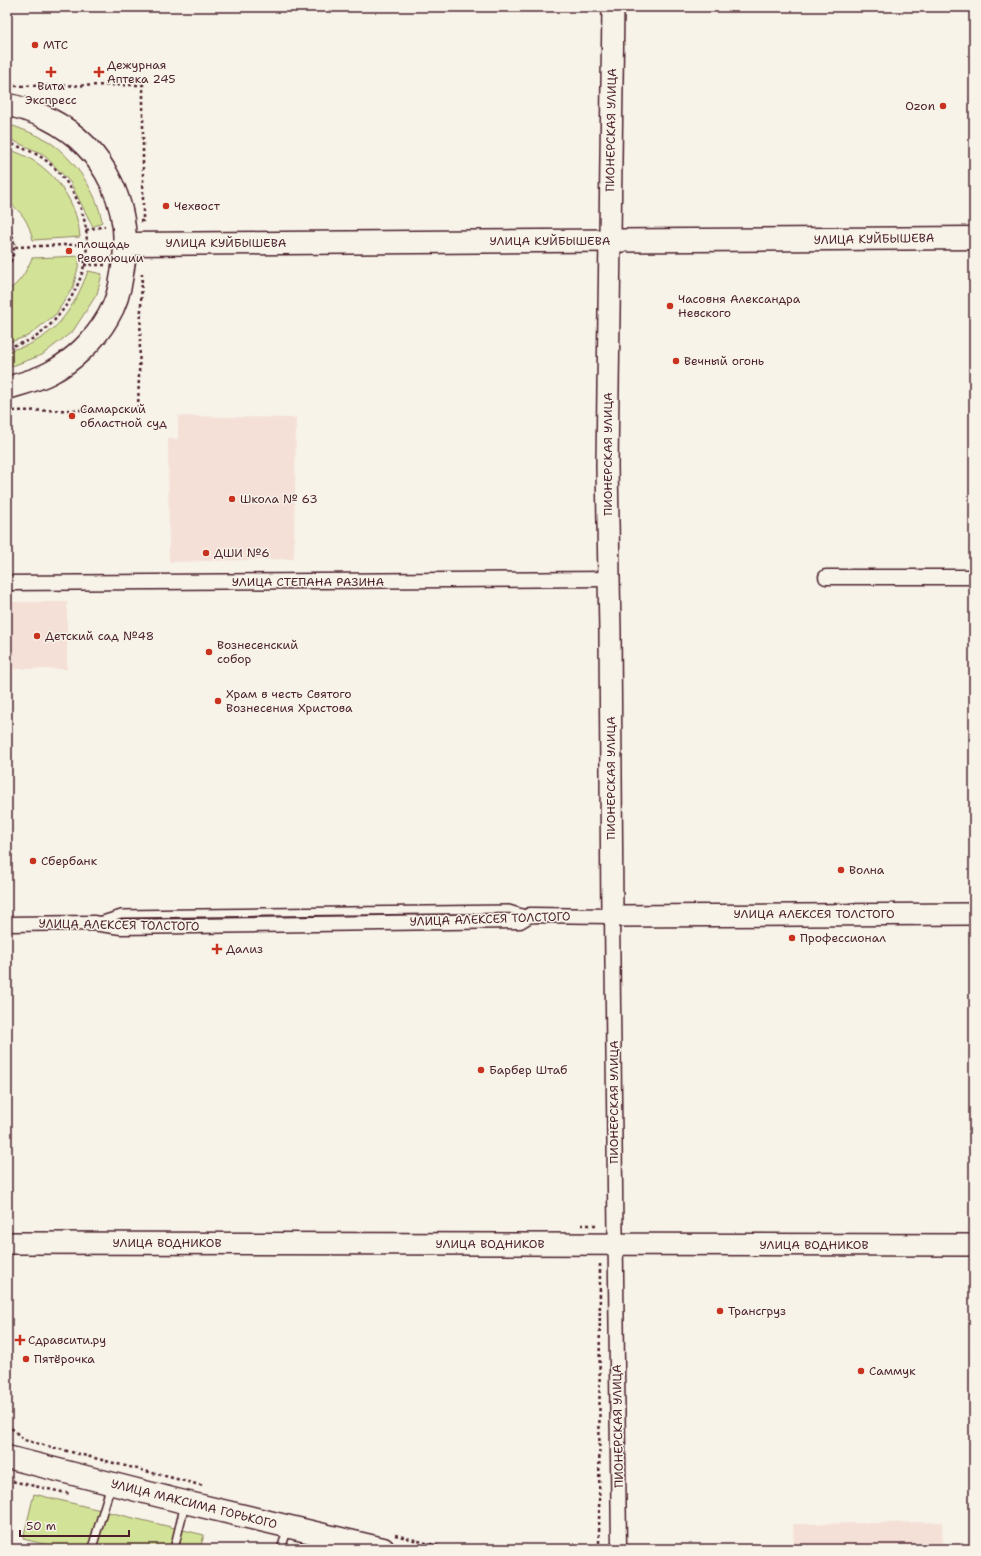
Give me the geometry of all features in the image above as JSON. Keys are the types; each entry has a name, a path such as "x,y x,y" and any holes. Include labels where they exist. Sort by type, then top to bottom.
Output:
{"main road":[{"name":"ПИОНЕРСКАЯ УЛИЦА","path":"612,916 607,458 613,7"},
{"path":"7,105 31,111 64,128 79,139 98,160 118,195 127,244 119,292 109,317 97,334 82,350 50,373 7,388"},
{"name":"УЛИЦА КУЙБЫШЕВА","path":"127,244 974,238"},
{"name":"УЛИЦА АЛЕКСЕЯ ТОЛСТОГО","path":"612,916 974,914"},
{"name":"УЛИЦА ВОДНИКОВ","path":"7,1243 974,1246"},
{"name":"УЛИЦА МАКСИМА ГОРЬКОГО","path":"7,1457 111,1484 382,1549"}],"street":[{"path":"826,577 974,577"},
{"name":"УЛИЦА СТЕПАНА РАЗИНА","path":"7,583 609,580"},
{"name":"УЛИЦА АЛЕКСЕЯ ТОЛСТОГО","path":"7,924 93,923 121,927 520,921 530,915 612,916"},
{"name":"ПИОНЕРСКАЯ УЛИЦА","path":"612,916 619,1549"}],"lane":[{"path":"92,1548 111,1484"},
{"path":"174,1549 185,1502"},
{"path":"281,1549 288,1527"}],"path":[{"path":"7,83 9,86 143,85 143,221"},
{"path":"7,142 33,152 48,162 64,180 84,216 88,244 78,287 60,314 45,329 31,339 7,347"},
{"path":"7,225 13,234 15,247 12,260 7,269"},
{"path":"15,247 88,244"},
{"path":"7,411 138,409 142,273"},
{"path":"599,1549 600,1260"}],"shaded area":[{"name":"Школа № 63","path":"178,416 296,418 294,559 169,562 168,439 178,439"},
{"name":"Детский сад №48","path":"7,602 67,602 67,669 7,669"},
{"path":"969,1346 974,1346 974,1502 971,1502"},
{"path":"942,1522 943,1549 794,1549 793,1524"}],"green space":[{"path":"8,124 48,141 66,156 90,188 100,211 102,222 93,227 70,182 43,154 7,138"},
{"path":"7,149 21,154 35,162 47,171 57,182 66,194 73,208 78,222 80,237 33,240 24,218 17,209 7,201"},
{"path":"81,256 73,287 56,314 28,336 7,343 7,291 22,277 32,258"},
{"path":"88,271 102,274 97,294 73,331 42,355 7,368 7,351 31,344 52,329 74,302"},
{"path":"34,1494 204,1535 200,1549 64,1549 23,1539"}],"place":[{"name":"МТС","path":"35,45"},
{"name":"Вита Экспресс","path":"51,72"},
{"name":"Дежурная Аптека 245","path":"99,72"},
{"name":"Ozon","path":"943,106"},
{"name":"Чехвост","path":"166,206"},
{"name":"площадь Революции","path":"69,251"},
{"name":"Часовня Александра Невского","path":"670,306"},
{"name":"Вечный огонь","path":"676,361"},
{"name":"Самарский областной суд","path":"72,416"},
{"name":"Школа № 63","path":"232,499"},
{"name":"ДШИ №6","path":"206,553"},
{"name":"Детский сад №48","path":"37,636"},
{"name":"Вознесенский собор","path":"209,652"},
{"name":"Храм в честь Святого Вознесения Христова","path":"218,701"},
{"name":"Сбербанк","path":"33,861"},
{"name":"Волна","path":"841,870"},
{"name":"Профессионал","path":"792,938"},
{"name":"Дализ","path":"217,949"},
{"name":"Барбер Штаб","path":"481,1070"},
{"name":"Трансгруз","path":"720,1311"},
{"name":"Сдравсити.ру","path":"20,1340"},
{"name":"Пятёрочка","path":"26,1359"},
{"name":"Саммук","path":"861,1371"}]}
